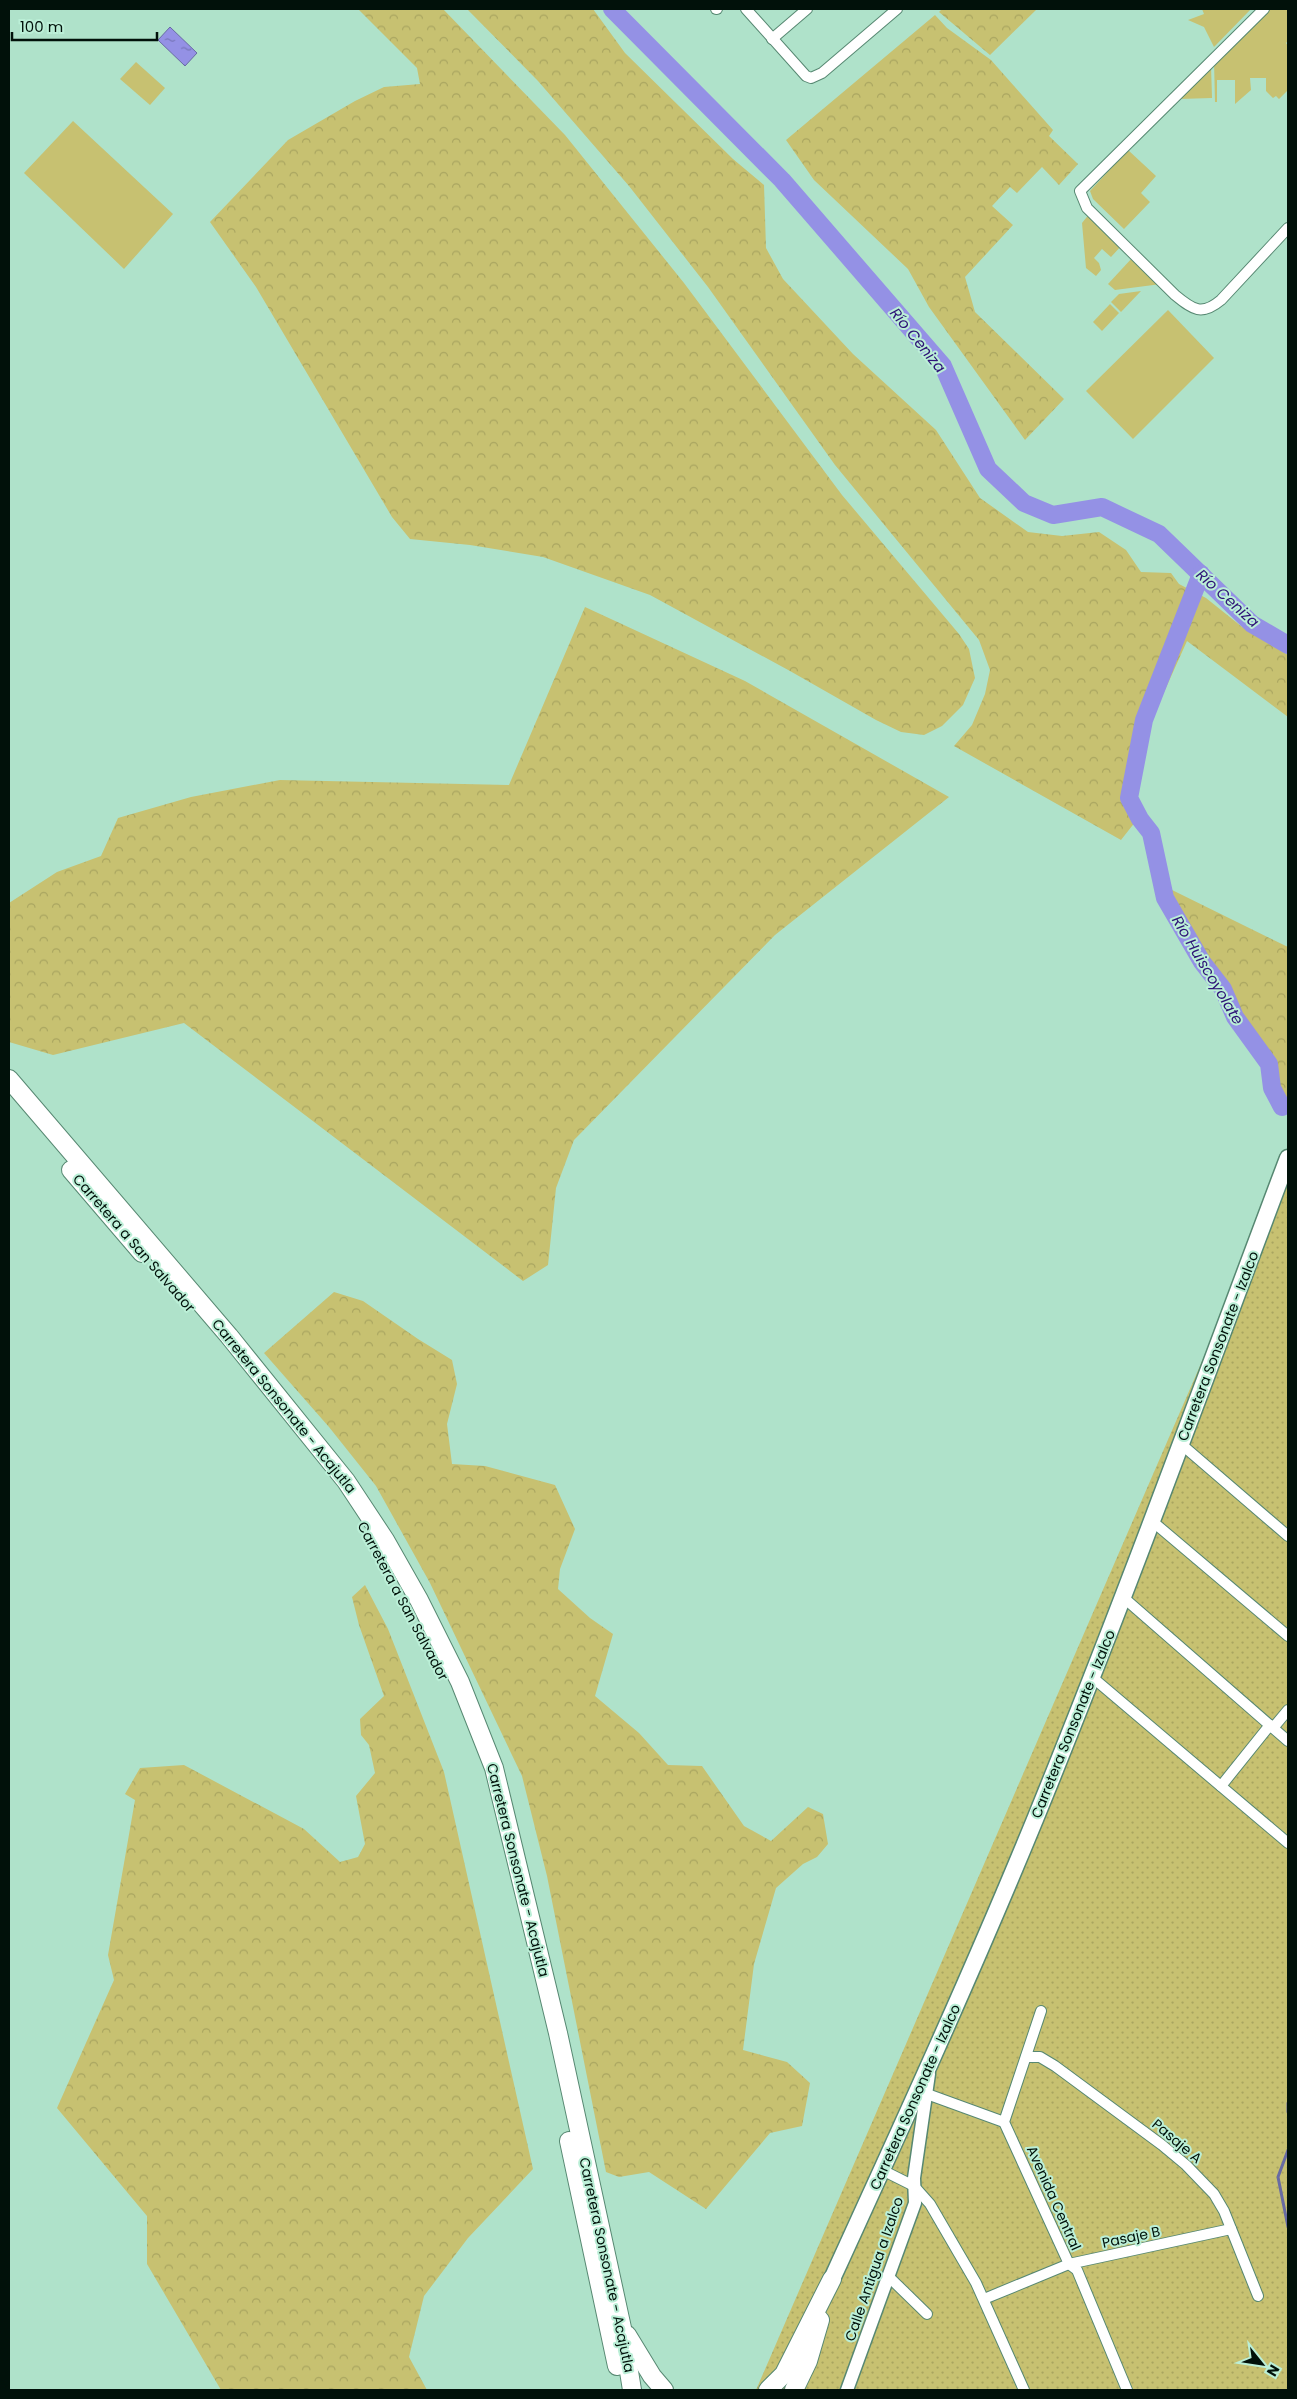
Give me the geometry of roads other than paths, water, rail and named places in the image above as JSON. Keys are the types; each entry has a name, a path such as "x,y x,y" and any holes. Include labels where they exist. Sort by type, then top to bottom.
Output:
{"highway":[{"name":"Carretera Sonsonate - Acajutla","path":"9,1079 229,1336 346,1480 385,1540 460,1682 494,1768 558,2033 622,2328 632,2390"},
{"name":"Carretera a San Salvador","path":"9,1097 243,1369 330,1477 379,1551 426,1637 471,1739 493,1799 544,2020 616,2361 620,2390"},
{"path":"768,2390 784,2374 832,2279"},
{"path":"786,2390 832,2279"},
{"path":"794,2390 808,2361 832,2279"},
{"path":"622,2328 652,2376 664,2390"}],"main road":[{"name":"Carretera Sonsonate - Izalco","path":"832,2279 929,2067 1035,1819 1124,1598 1288,1158"}],"street":[{"path":"746,9 806,76 811,78 822,74 897,9"},
{"path":"772,39 807,9"},
{"path":"1264,9 1080,191 1087,208 1175,295 1188,306 1200,310 1211,308 1221,300 1288,228"},
{"path":"1181,1444 1288,1536"},
{"path":"1152,1521 1288,1636"},
{"path":"1124,1598 1288,1741"},
{"path":"1092,1676 1288,1843"},
{"path":"1221,1786 1288,1710"},
{"path":"927,2094 1004,2122 1042,2011"},
{"name":"Pasaje A","path":"1026,2056 1040,2057 1055,2066 1186,2165 1220,2203 1258,2296"},
{"name":"Calle Antigua a Izalco","path":"847,2390 915,2203 914,2186 929,2067"},
{"name":"Avenida Central","path":"1004,2122 1069,2264 1077,2270 1126,2390"},
{"path":"882,2170 914,2186 930,2204 984,2299 1024,2390"},
{"name":"Pasaje B","path":"984,2299 1069,2264 1231,2230"},
{"path":"888,2276 927,2314"}],"water":[{"path":"170,27 197,53 185,66 158,40"}],"waterway":[{"name":"Río Ceniza","path":"612,9 782,180 943,366 988,469 1024,503 1053,515 1102,507 1159,534 1252,624 1288,645"},
{"name":"Río Huiscoyolate","path":"1201,574 1144,720 1129,798 1140,819 1151,833 1165,898 1202,962 1223,989 1235,1017 1269,1064 1272,1088 1282,1107"},
{"name":"Río Huiscoyolate","path":"1288,2103 1288,2112"},
{"name":"Río Huiscoyolate","path":"1288,2150 1278,2177 1288,2227"}]}
